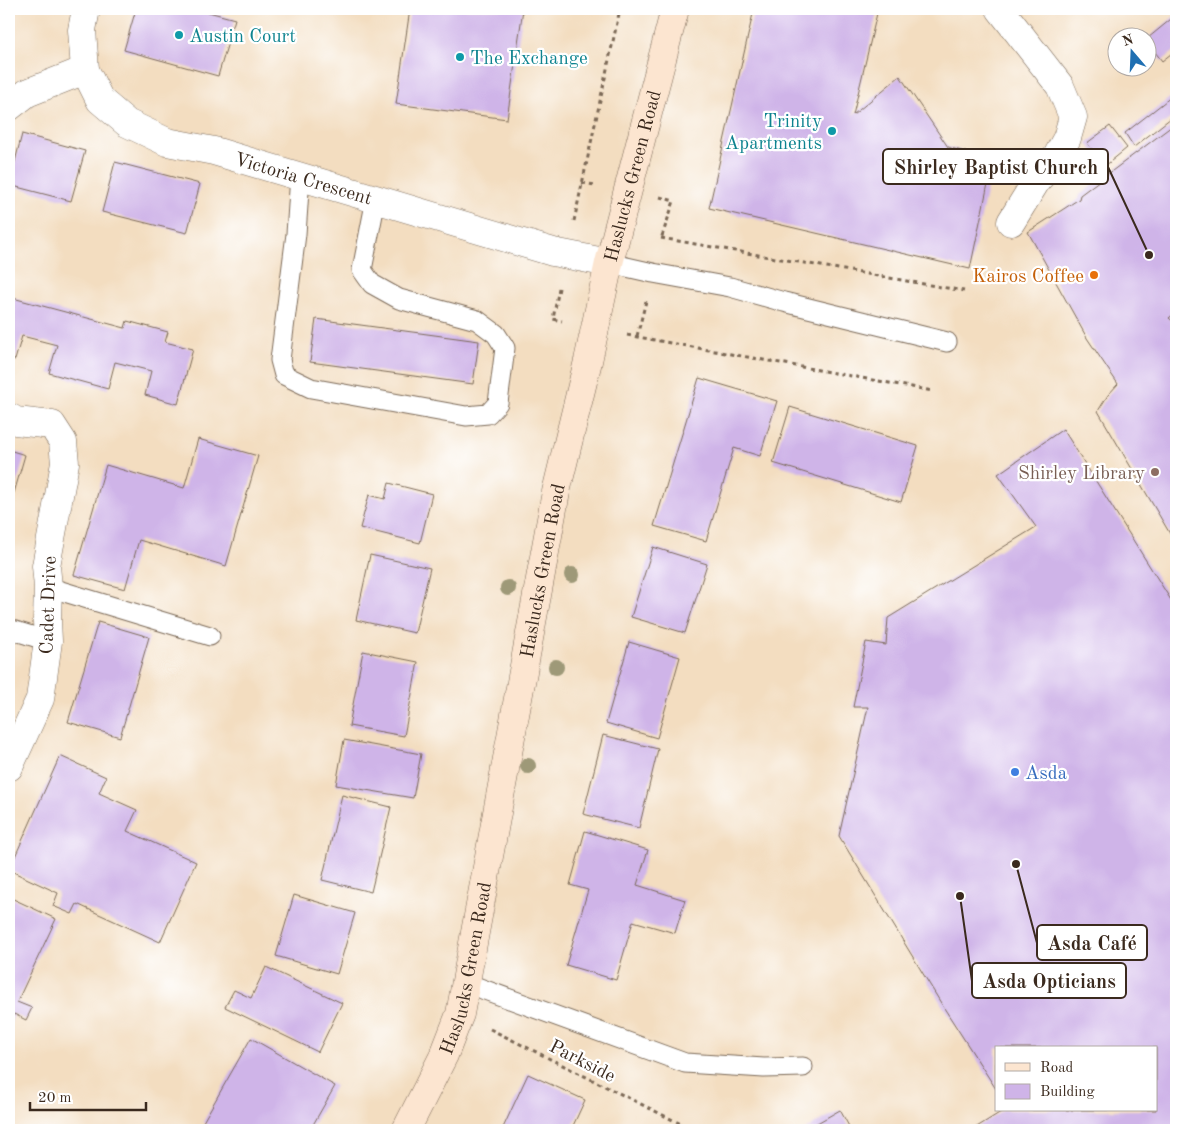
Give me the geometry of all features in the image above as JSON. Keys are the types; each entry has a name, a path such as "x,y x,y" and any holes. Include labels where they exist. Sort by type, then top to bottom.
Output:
{"street":[{"name":"Victoria Crescent","path":"86,9 82,30 85,70 100,100 127,123 166,142 214,151 554,252 609,263"},
{"name":"Haslucks Green Road","path":"406,1130 444,1055 460,1014 556,492 588,361 609,263 675,9"},
{"path":"1000,9 1060,86 1073,117 1067,138 1055,160 1037,180 1011,222"},
{"path":"9,107 27,93 85,70"},
{"name":"Cadet Drive","path":"9,417 16,421 52,425 63,442 65,463 46,566 48,641 40,699 9,767"}],"lane":[{"path":"300,176 296,234 280,360 284,375 311,388 466,416 488,414 498,403 505,348 496,334 477,320 400,298 372,284 362,270 376,199"},
{"path":"609,263 730,287 946,342"},
{"path":"48,587 210,636"},
{"path":"9,629 48,641"},
{"path":"466,983 685,1064 764,1068 803,1066"}],"path":[{"path":"553,319 620,9"},
{"path":"661,238 964,291"},
{"path":"637,336 934,391"},
{"name":"Parkside","path":"460,1014 693,1130"}],"building":[{"name":"Austin Court","path":"136,9 197,9 235,19 218,76 124,50"},
{"name":"The Exchange","path":"410,9 523,9 507,119 396,104"},
{"name":"Trinity Apartments","path":"754,9 878,9 853,115 900,76 948,147 993,160 970,269 709,208"},
{"path":"1176,15 1176,50 1162,61 1158,56 1158,30"},
{"path":"1176,93 1176,114 1134,147 1125,133"},
{"path":"1176,123 1176,312 1169,318 1176,324 1176,544 1098,411 1118,384 1087,338 1028,232 1079,199 1080,195"},
{"path":"1110,126 1127,148 1105,166 1087,143"},
{"path":"22,134 85,151 71,201 9,185"},
{"path":"115,162 200,184 187,233 102,212"},
{"path":"9,297 125,328 127,321 168,332 165,342 193,349 178,404 145,395 151,371 115,362 108,389 49,373 57,345 22,336 15,360 9,358"},
{"path":"316,319 479,341 473,384 310,362"},
{"path":"699,378 777,401 760,456 734,448 706,541 654,526"},
{"path":"790,407 918,446 901,502 773,463"},
{"name":"Asda","path":"1063,429 1176,608 1176,1123 1166,1130 972,1130 1001,1112 1158,1112 1158,1046 995,1046 995,1087 839,836 868,707 853,707 866,642 886,645 888,618 1036,527 998,474"},
{"path":"198,439 258,456 226,566 139,540 125,589 74,575 106,465 184,488"},
{"path":"9,450 25,455 14,493 9,491"},
{"path":"389,483 432,494 420,543 360,528 369,495 385,499"},
{"path":"653,547 707,564 685,633 631,617"},
{"path":"370,555 430,568 415,633 356,620"},
{"path":"98,622 149,637 120,737 68,722"},
{"path":"629,642 680,657 657,738 606,723"},
{"path":"363,651 418,662 404,736 349,726"},
{"path":"603,735 658,749 639,828 583,814"},
{"path":"344,740 421,754 413,798 336,785"},
{"path":"60,756 106,777 99,793 137,810 127,831 196,862 160,942 77,904 72,914 53,906 58,893 9,870"},
{"path":"342,795 391,807 371,892 322,880"},
{"path":"585,831 648,850 637,885 685,900 675,933 633,921 616,980 566,965 588,890 570,885"},
{"path":"294,895 355,913 337,974 276,956"},
{"path":"9,897 56,919 17,1002 32,1008 26,1020 14,1014 9,1027"},
{"path":"266,967 342,1003 318,1052 225,1007 234,990 251,998"},
{"path":"251,1038 335,1086 310,1130 217,1130 203,1122"},
{"path":"528,1074 585,1100 571,1130 502,1130"},
{"path":"840,1110 851,1130 805,1130"}],"place":[{"name":"Austin Court","path":"179,35"},
{"name":"The Exchange","path":"460,57"},
{"name":"Trinity Apartments","path":"832,131"},
{"name":"Shirley Baptist Church","path":"1149,255"},
{"name":"Kairos Coffee","path":"1094,275"},
{"name":"Shirley Library","path":"1155,472"},
{"name":"Asda","path":"1015,772"},
{"name":"Asda Café","path":"1016,864"},
{"name":"Asda Opticians","path":"960,896"}]}
